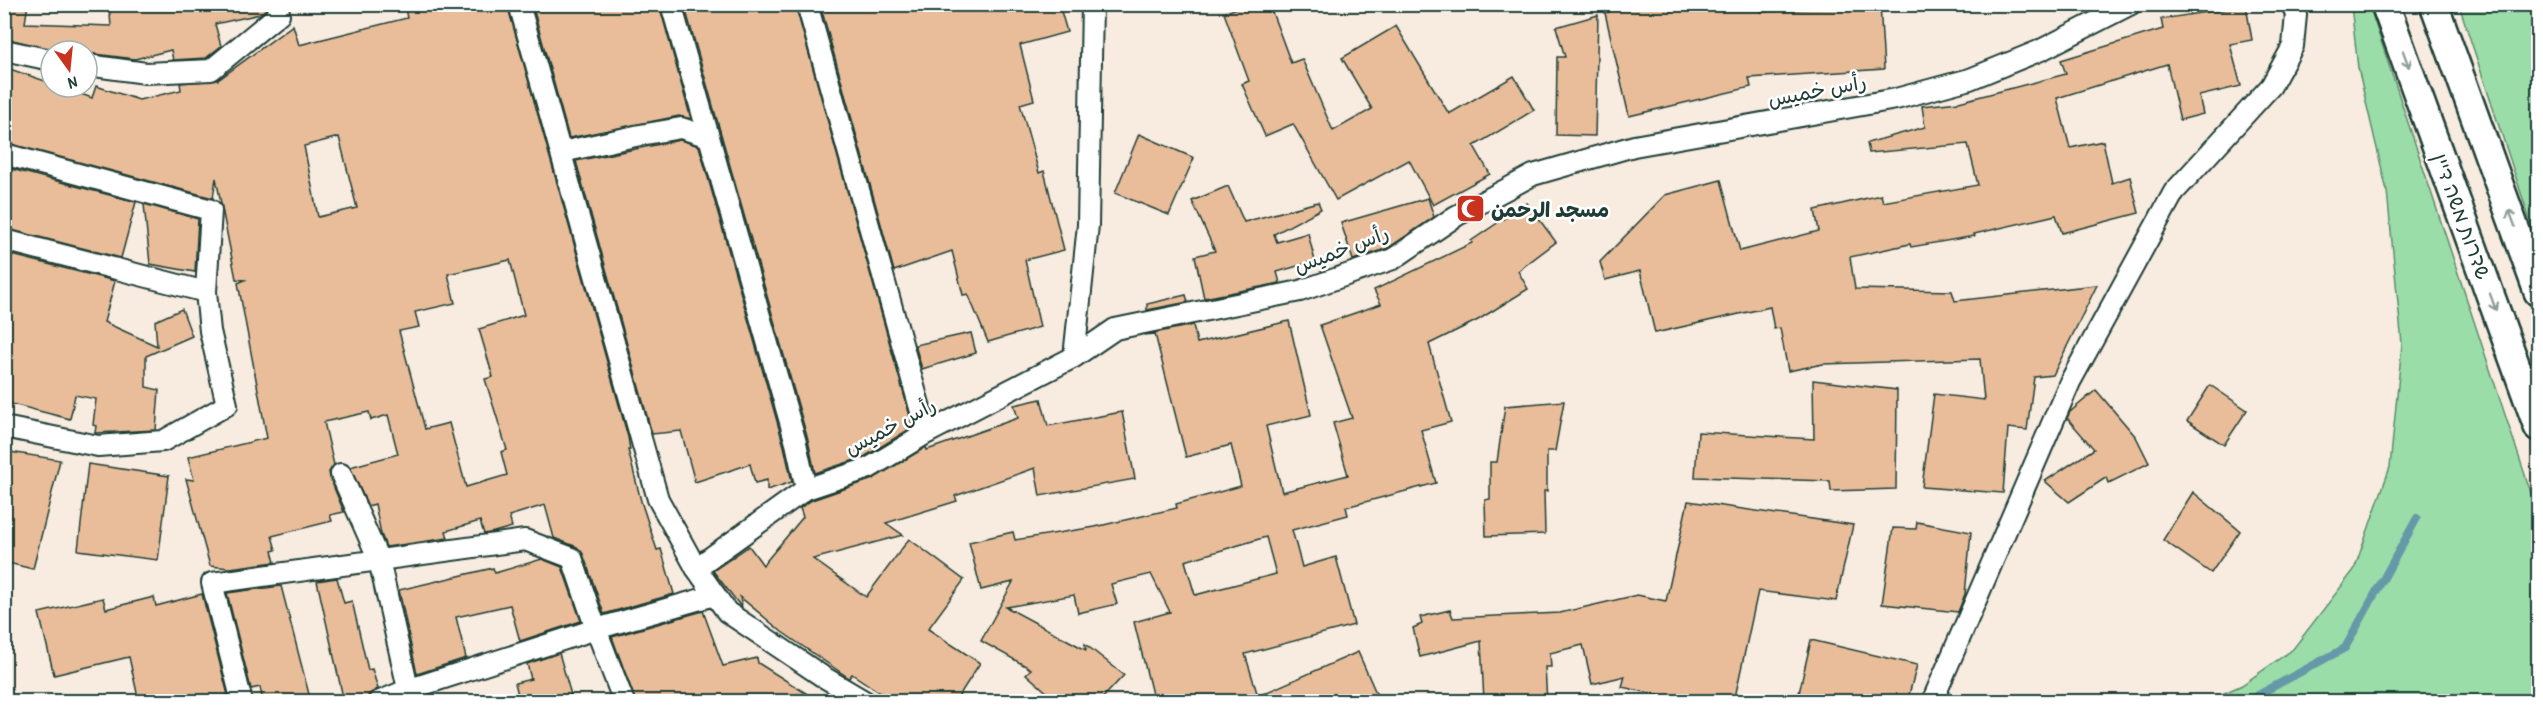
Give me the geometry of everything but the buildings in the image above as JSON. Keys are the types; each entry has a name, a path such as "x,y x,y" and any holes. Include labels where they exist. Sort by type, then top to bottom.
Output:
{"street":[{"path":"99,67 146,73 212,70 279,14 278,4"},
{"path":"519,4 658,499 696,568 727,612 822,676 866,702"},
{"path":"671,4 796,443 806,489"},
{"path":"807,4 927,433"},
{"path":"1074,357 1088,225 1092,4"},
{"name":"رأس خميس","path":"696,568 806,489 869,468 927,433 1074,357 1115,329 1300,291 1393,259 1456,216 1533,175 1634,146 1896,99 1970,80 2041,50 2131,4"},
{"path":"1932,702 2070,382 2174,192 2271,86 2293,46 2296,15 2292,4"},
{"name":"שדרות משה דיין","path":"2385,4 2538,427"},
{"path":"2434,4 2538,292"},
{"path":"4,51 39,58"},
{"path":"562,152 681,128 709,137"},
{"path":"4,154 211,210 206,292 210,331 227,405 163,441 98,446 4,427"},
{"path":"4,240 206,292"},
{"path":"341,474 379,560 409,696"},
{"path":"242,702 212,582 525,540 572,558 624,702"},
{"path":"378,702 409,696 596,629 715,595"}],"green space":[{"path":"2351,5 2369,5 2538,514 2538,701 2207,701 2242,685 2293,649 2354,570 2390,467 2402,344 2387,191 2358,68"},
{"path":"2459,5 2538,5 2538,240 2529,217"}],"waterway":[{"path":"2245,702 2345,648 2417,518"}],"place":[{"name":"مسجد الرحمن","path":"1470,209"}]}
